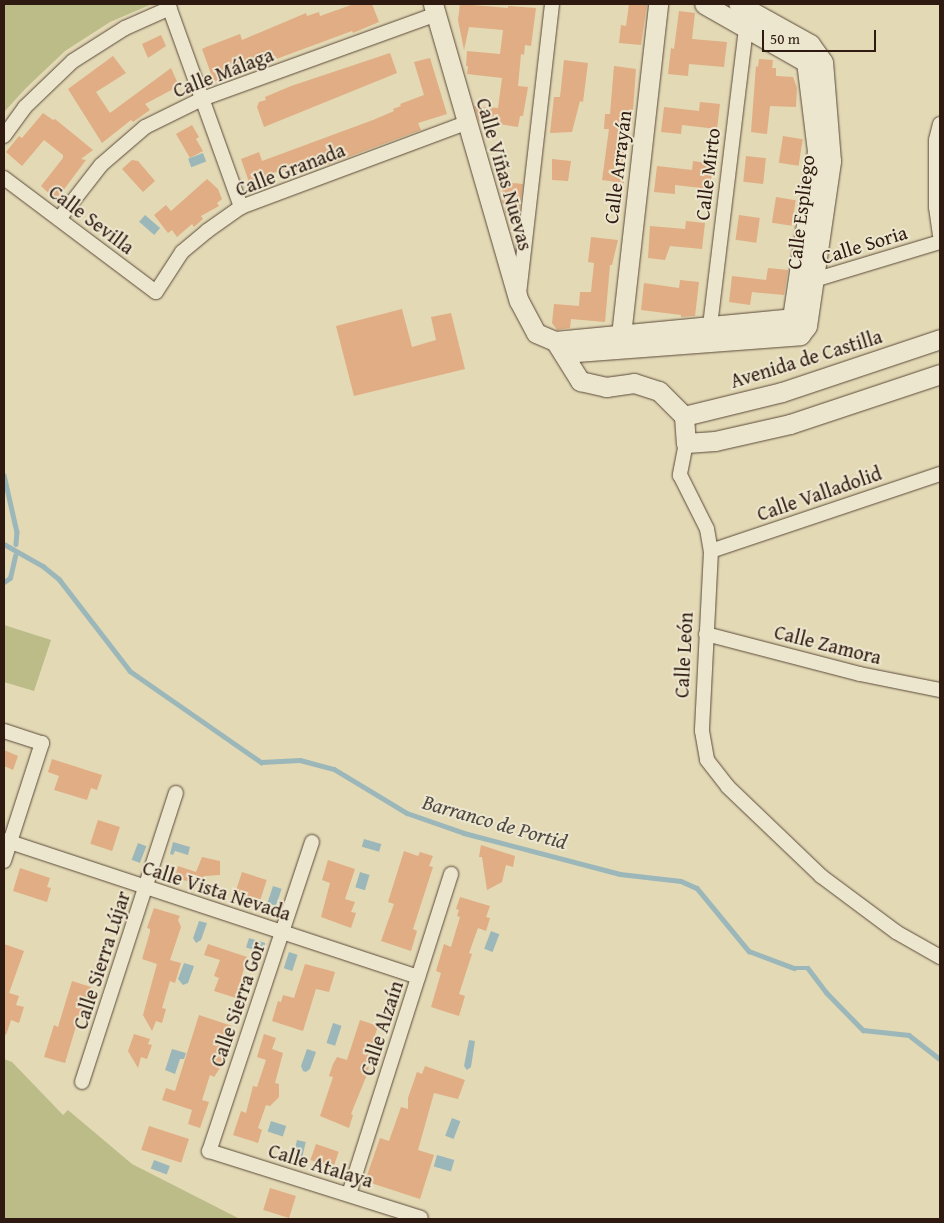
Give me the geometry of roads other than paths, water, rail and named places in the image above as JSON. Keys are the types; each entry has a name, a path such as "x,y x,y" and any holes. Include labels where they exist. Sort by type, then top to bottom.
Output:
{"street":[{"path":"519,301 552,4"},
{"name":"Calle Arrayán","path":"620,342 658,4"},
{"name":"Calle Espliego","path":"704,4 745,14 806,62 817,151 807,279 796,326 709,334"},
{"path":"4,136 25,107 73,61 125,28 169,6 241,207"},
{"name":"Calle Viñas Nuevas","path":"435,9 466,123 519,301 536,333 559,347"},
{"name":"Calle Málaga","path":"59,219 101,165 145,127 202,99 435,9"},
{"name":"Calle Mirto","path":"709,334 745,14"},
{"name":"Calle Granada","path":"156,292 182,252 207,231 241,207 466,123"},
{"path":"940,124 936,140 936,207 940,235"},
{"name":"Calle Sevilla","path":"4,178 156,292"},
{"name":"Calle Soria","path":"807,279 940,242"},
{"path":"684,416 659,391 634,383 606,387 580,381 559,347 709,334"},
{"name":"Avenida de Castilla","path":"684,416 782,392 940,339"},
{"path":"686,443 714,441 790,424 940,374"},
{"name":"Calle León","path":"684,416 686,443 680,475 707,528 711,551 702,731 708,760 728,787 821,876 896,932 939,954"},
{"name":"Calle Valladolid","path":"711,551 940,474"},
{"name":"Calle Zamora","path":"706,634 860,674 940,690"},
{"path":"4,731 42,743 7,841 4,861"},
{"name":"Calle Sierra Lújar","path":"82,1082 176,793"},
{"name":"Calle Vista Nevada","path":"7,841 418,977"},
{"name":"Calle Sierra Gor","path":"209,1151 312,842"},
{"name":"Calle Alzaín","path":"350,1194 451,874"},
{"name":"Calle Atalaya","path":"209,1151 421,1218"}],"water":[{"path":"203,153 206,161 191,167 188,159"},
{"path":"145,215 160,228 154,235 139,222"},
{"path":"364,839 381,844 379,852 362,847"},
{"path":"173,842 190,847 188,855 175,851 173,855 170,854"},
{"path":"138,843 146,846 140,863 132,860"},
{"path":"360,872 370,875 365,890 355,887"},
{"path":"273,886 282,889 276,906 267,903"},
{"path":"199,921 207,923 201,940 196,943 193,938"},
{"path":"491,931 499,934 493,952 484,949"},
{"path":"249,938 265,943 262,953 246,948"},
{"path":"289,952 298,955 292,971 284,968"},
{"path":"184,963 194,966 188,983 183,985 178,979"},
{"path":"333,1023 342,1026 335,1046 327,1043"},
{"path":"469,1040 475,1041 471,1067 467,1070 464,1066"},
{"path":"172,1049 186,1053 184,1059 180,1059 175,1074 165,1070"},
{"path":"307,1049 316,1052 310,1069 306,1072 303,1071 301,1066"},
{"path":"452,1118 460,1121 454,1139 445,1136"},
{"path":"271,1121 286,1126 283,1136 268,1131"},
{"path":"297,1140 306,1142 302,1159 293,1157"},
{"path":"437,1155 454,1160 451,1171 434,1167"},
{"path":"154,1160 170,1166 167,1174 151,1168"}],"waterway":[{"path":"4,475 17,532 16,544"},
{"name":"Barranco de Portid","path":"4,544 43,566 59,579 130,671 261,762 300,760 334,769 407,813 464,833 620,874 681,881 697,888 749,951 794,968 808,968 827,993 863,1030 909,1035 940,1059"},
{"path":"4,582 10,578 15,556"}]}
